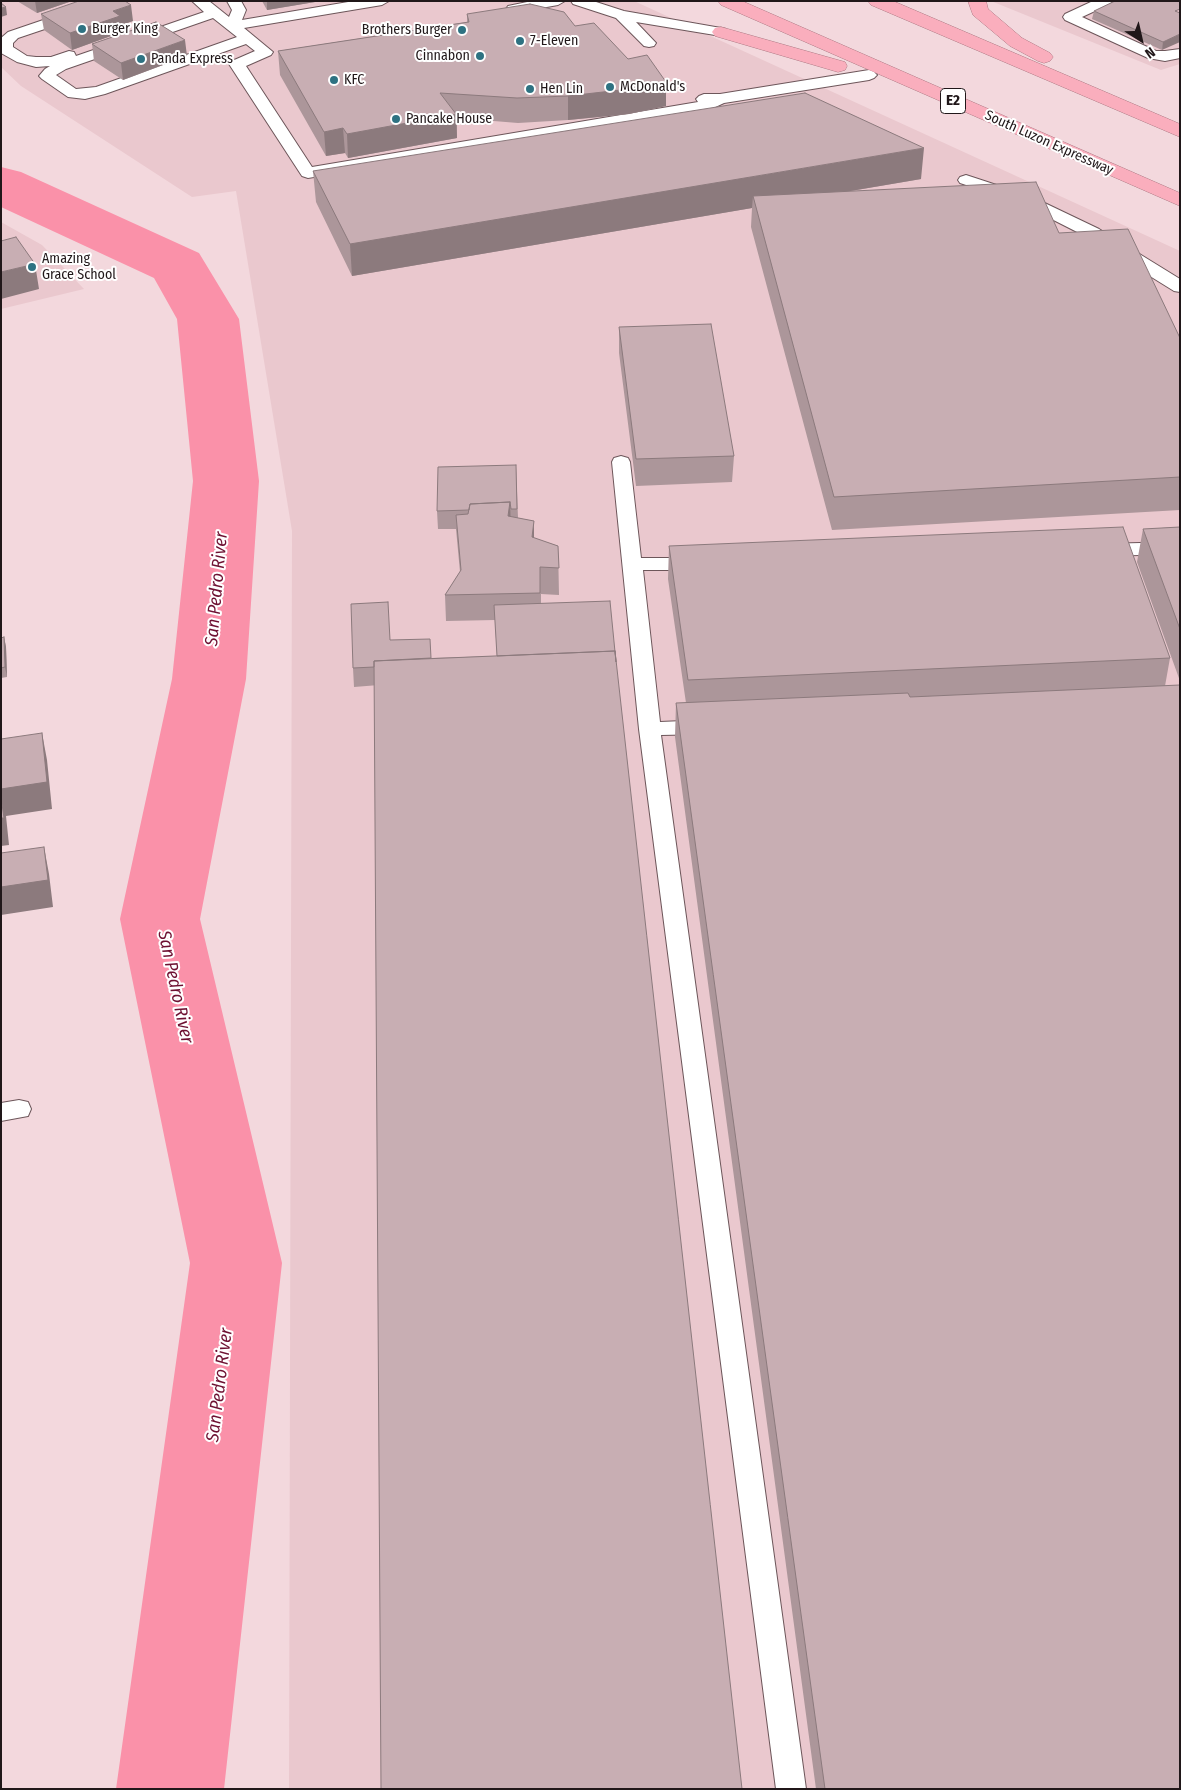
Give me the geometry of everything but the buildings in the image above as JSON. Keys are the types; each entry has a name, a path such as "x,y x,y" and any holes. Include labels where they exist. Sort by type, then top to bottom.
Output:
{"highway":[{"name":"South Luzon Expressway","path":"727,1 1180,200"},
{"path":"877,1 1180,130"},
{"path":"976,1 979,11 1016,42 1180,130"},
{"path":"721,32 869,75 1007,125"}],"lane":[{"path":"1,31 92,1"},
{"path":"114,1 13,35 5,42 6,49 22,59 36,62 53,61 207,7"},
{"path":"232,26 239,10 234,1"},
{"path":"232,26 307,8 382,1"},
{"path":"513,9 558,1"},
{"path":"578,1 622,15 721,32"},
{"path":"1105,1 1070,17 1153,55 1165,56 1180,53"},
{"path":"207,7 266,52 237,64 304,168 707,98 869,75"},
{"path":"207,7 62,66 47,76 73,94 85,94 100,91 247,38"},
{"path":"622,15 649,43"},
{"path":"966,180 1024,200 1093,233 1180,287"},
{"path":"621,462 650,729 792,1789"},
{"path":"1081,551 1180,548"},
{"path":"633,564 716,564"},
{"path":"650,729 730,727"}],"path":[{"path":"390,31 398,36"}],"shaded area":[{"path":"1,1 634,1 1180,251 1180,1789 289,1789 292,531 236,191 192,197 21,86 1,67"},
{"path":"991,1 1180,1 1180,64 1161,70"},
{"name":"Amazing Grace School","path":"1,222 42,245 84,289 1,309"}],"waterway":[{"name":"San Pedro River","path":"1,184 178,266 208,319 226,481 209,679 160,919 236,1263 170,1789"}],"place":[{"name":"Burger King","path":"82,29"},
{"name":"Brothers Burger","path":"462,30"},
{"name":"7-Eleven","path":"520,41"},
{"name":"Cinnabon","path":"480,56"},
{"name":"Panda Express","path":"141,59"},
{"name":"KFC","path":"334,80"},
{"name":"McDonald's","path":"610,87"},
{"name":"Hen Lin","path":"530,89"},
{"name":"Pancake House","path":"396,119"},
{"name":"Amazing Grace School","path":"32,267"}]}
